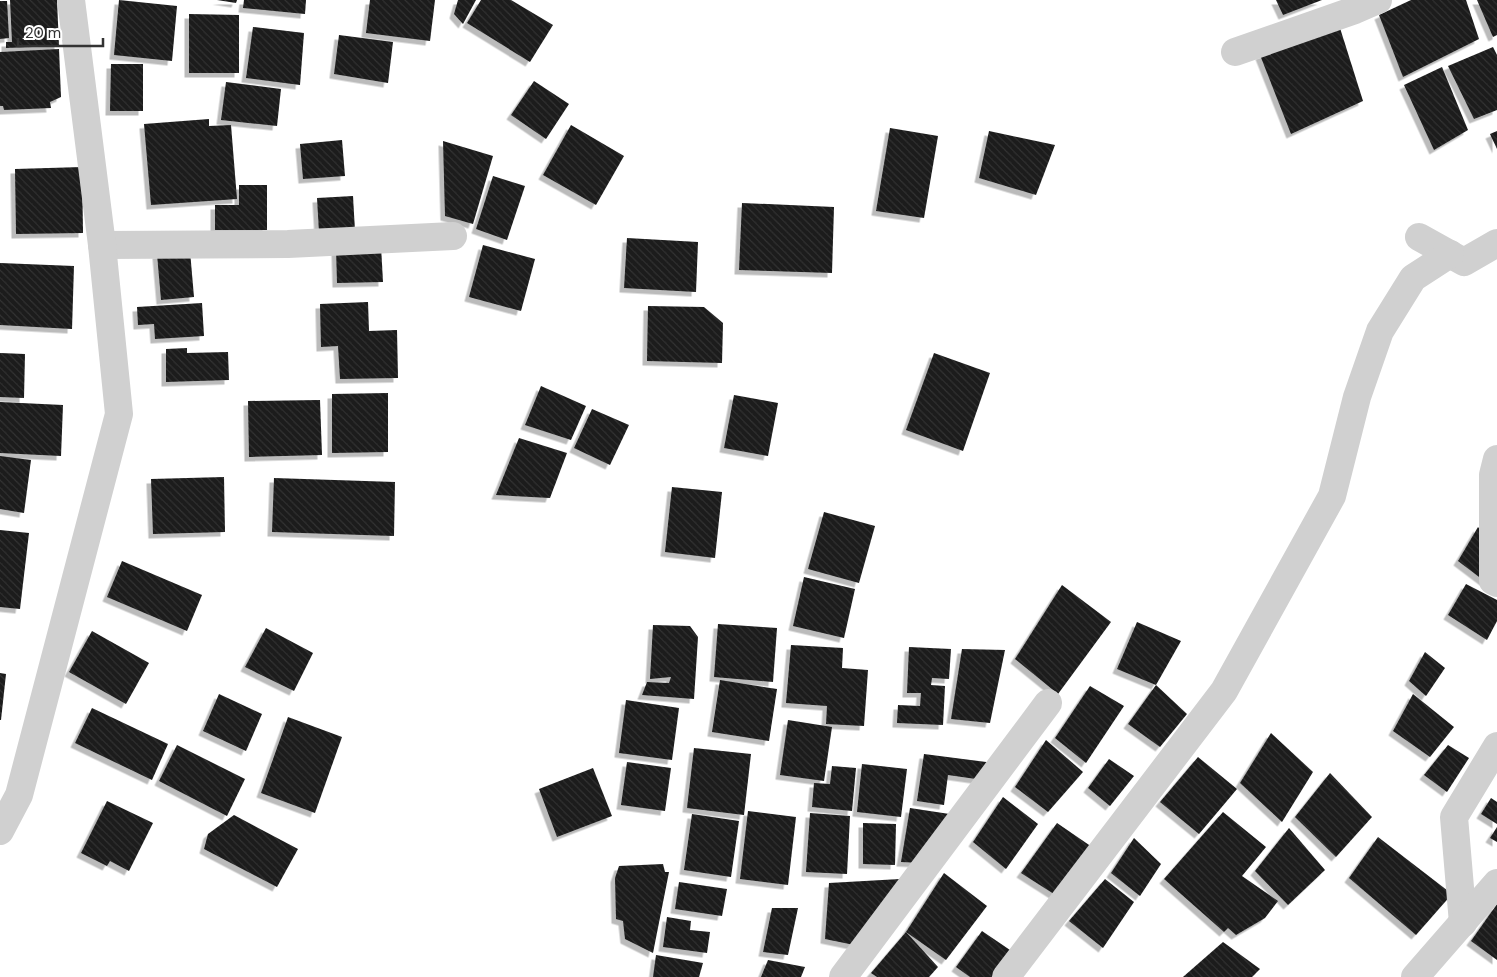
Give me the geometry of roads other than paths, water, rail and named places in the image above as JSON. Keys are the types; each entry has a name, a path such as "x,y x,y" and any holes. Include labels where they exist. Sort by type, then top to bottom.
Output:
{"street":[{"path":"0,831 19,796 119,414 102,245 71,0"},
{"path":"1235,52 1355,10 1378,0"},
{"path":"102,245 288,244 453,236"},
{"path":"1419,237 1464,262 1497,243"},
{"path":"1006,977 1224,692 1332,496 1357,397 1380,331 1413,278 1450,254"},
{"path":"1497,459 1494,475 1493,581 1497,583"},
{"path":"843,977 1048,703"},
{"path":"1463,923 1454,817 1497,746"},
{"path":"1415,977 1497,884"}]}
